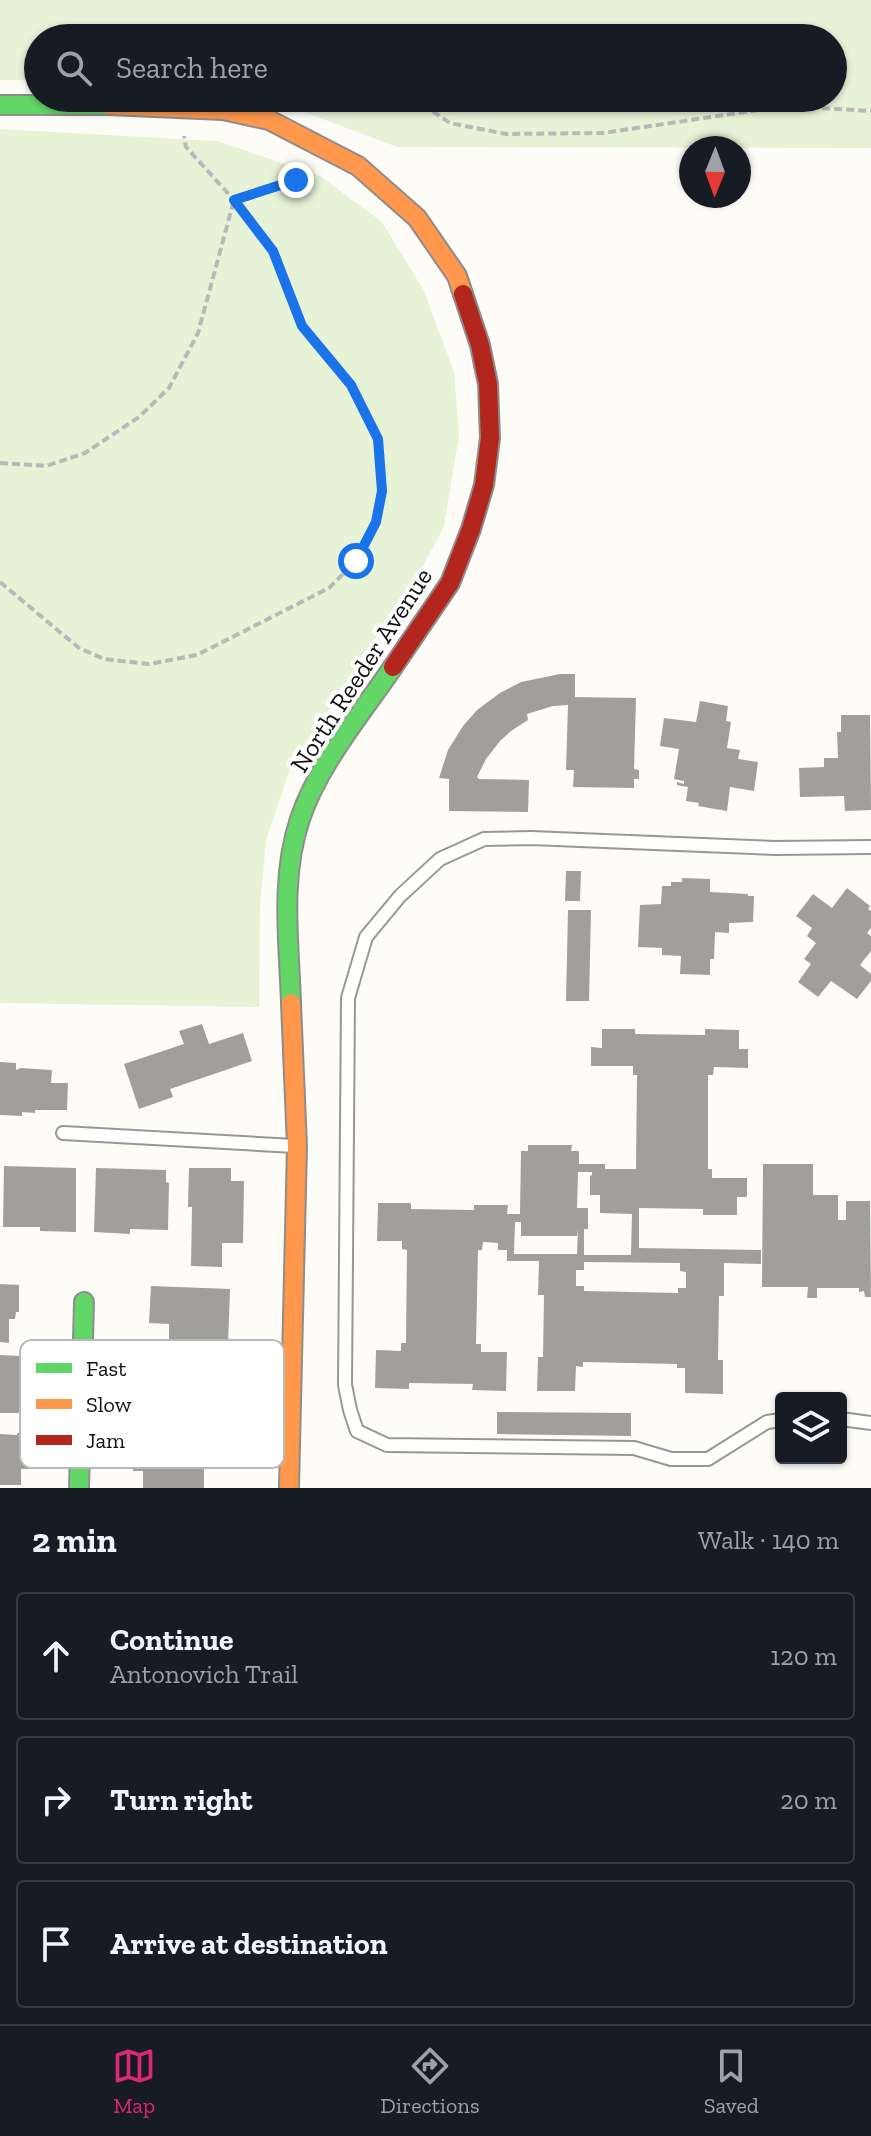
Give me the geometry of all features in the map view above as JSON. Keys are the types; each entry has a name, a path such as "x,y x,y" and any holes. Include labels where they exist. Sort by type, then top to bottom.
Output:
{"street":[{"name":"North Reeder Avenue","path":"0,105 24,105"},
{"name":"North Reeder Avenue","path":"232,112 269,120 358,166 417,218 457,276 488,384 490,438 484,485 450,583 324,768 300,819 291,859 287,903 297,1146 289,1488"},
{"path":"83,1340 84,1302"},
{"path":"79,1488 80,1468"}],"lane":[{"path":"775,1421 767,1422 708,1459 671,1459 634,1448 387,1445 357,1431 345,1385 348,998 366,937 400,896 440,859 484,839 531,838 775,848 871,847"},
{"path":"63,1133 297,1146"},
{"path":"847,1420 871,1423"}],"path":[{"path":"847,110 871,111"},
{"path":"434,112 450,123 506,134 603,133 745,112"},
{"path":"0,582 79,648 104,659 149,664 197,655 329,588 356,561 376,522 382,491 378,439 351,385 302,326 273,251 234,200 186,147 184,135"},
{"path":"234,200 296,180 323,146"},
{"path":"0,463 46,466 85,453 139,417 169,388 198,333 234,200"}],"green space":[{"path":"0,0 871,0 871,148 751,148 751,136 679,136 679,148 397,147 304,112 847,112 847,24 24,24 24,80 0,80"},
{"path":"0,129 217,141 320,176 382,222 424,291 454,372 459,435 444,526 418,576 290,769 266,840 260,906 259,1007 0,1003"}],"building":[{"path":"575,674 575,697 636,698 634,769 639,770 639,779 634,779 634,788 573,787 574,770 566,770 568,705 553,706 527,714 528,720 500,741 477,777 529,780 528,812 449,811 449,779 439,778 448,750 463,726 477,710 500,693 521,682"},
{"path":"700,701 728,706 726,721 731,722 727,748 740,750 738,759 758,762 754,791 730,787 727,811 686,801 688,787 677,785 677,782 684,784 684,781 674,779 679,749 660,746 664,718 696,722"},
{"path":"841,715 870,715 871,810 845,811 844,796 800,797 799,768 824,767 824,758 838,758 837,732 841,732"},
{"path":"566,871 581,871 580,901 565,901"},
{"path":"682,878 710,879 710,892 754,896 753,922 729,923 729,933 715,932 710,975 680,974 681,956 662,955 662,948 638,947 640,905 661,904 662,886 682,882"},
{"path":"847,888 870,906 871,928 867,933 871,936 871,951 860,965 871,974 871,981 857,999 831,981 818,997 798,982 811,964 804,959 816,943 807,936 812,928 796,916 813,894 832,908"},
{"path":"568,910 591,910 589,1001 566,1001"},
{"path":"202,1024 209,1044 243,1033 252,1061 170,1089 173,1097 139,1109 124,1064 184,1044 179,1031"},
{"path":"602,1029 635,1029 635,1034 705,1035 705,1029 739,1030 739,1049 748,1049 748,1068 714,1067 713,1075 708,1075 708,1169 712,1169 712,1178 747,1178 747,1197 737,1197 737,1215 703,1215 703,1209 639,1208 639,1248 761,1250 761,1264 724,1263 724,1296 719,1296 718,1360 723,1360 723,1394 685,1393 685,1368 677,1368 677,1364 583,1362 583,1367 576,1366 575,1391 537,1391 538,1357 543,1357 544,1295 538,1295 539,1261 507,1261 507,1250 498,1250 498,1243 483,1242 482,1250 478,1250 476,1344 481,1344 481,1352 507,1352 506,1391 472,1390 473,1384 409,1383 409,1389 375,1388 376,1350 401,1351 401,1343 406,1343 407,1250 402,1249 402,1241 377,1241 378,1203 411,1203 411,1209 474,1210 474,1205 508,1205 507,1214 520,1214 521,1151 528,1151 528,1145 572,1145 571,1151 579,1151 579,1164 605,1164 605,1169 636,1169 637,1075 633,1075 633,1066 591,1066 591,1047 602,1048","holes":["578,1172 592,1172 590,1195 600,1195 600,1213 632,1214 631,1255 584,1255 588,1208 577,1208","515,1222 521,1222 521,1236 577,1236 578,1229 577,1254 514,1254","584,1262 680,1263 680,1271 686,1272 686,1288 678,1288 678,1293 584,1291 584,1286 576,1286 576,1270 584,1270"]},
{"path":"0,1062 16,1063 16,1070 52,1070 51,1083 68,1083 67,1110 35,1110 35,1113 22,1112 22,1116 0,1115"},
{"path":"763,1164 813,1164 813,1195 838,1195 838,1220 846,1220 846,1201 870,1201 871,1297 865,1297 864,1291 859,1292 859,1288 817,1288 817,1298 807,1298 808,1287 762,1287"},
{"path":"4,1166 76,1168 76,1232 40,1231 40,1227 3,1227"},
{"path":"96,1168 166,1170 166,1182 169,1183 168,1230 130,1229 130,1234 94,1232"},
{"path":"189,1168 231,1168 231,1181 244,1181 243,1243 222,1243 222,1267 191,1266"},
{"path":"0,1284 19,1285 19,1312 16,1312 15,1319 9,1319 9,1343 0,1342"},
{"path":"151,1286 230,1289 228,1340 169,1340 169,1324 149,1323"},
{"path":"0,1355 20,1356 20,1413 0,1413"},
{"path":"497,1412 631,1413 631,1436 497,1434"},
{"path":"20,1433 20,1468 31,1469 21,1469 21,1485 0,1485 0,1434"},
{"path":"133,1468 204,1468 204,1488 143,1488 143,1471 133,1471"}],"traffic: fast":[{"path":"0,105 24,105"},
{"path":"291,1003 288,887 300,819 329,760 393,667"},
{"path":"83,1340 84,1302"},
{"path":"79,1488 80,1468"}],"traffic: slow":[{"path":"232,112 269,120 358,166 417,218 457,276 463,294"},
{"path":"289,1488 297,1146 291,1003"}],"traffic: jam":[{"path":"393,667 450,583 484,485 490,438 488,384 480,345 463,294"}],"route":[{"path":"296,180 234,200 273,251 302,326 351,385 378,439 382,491 376,522 356,561"}]}
